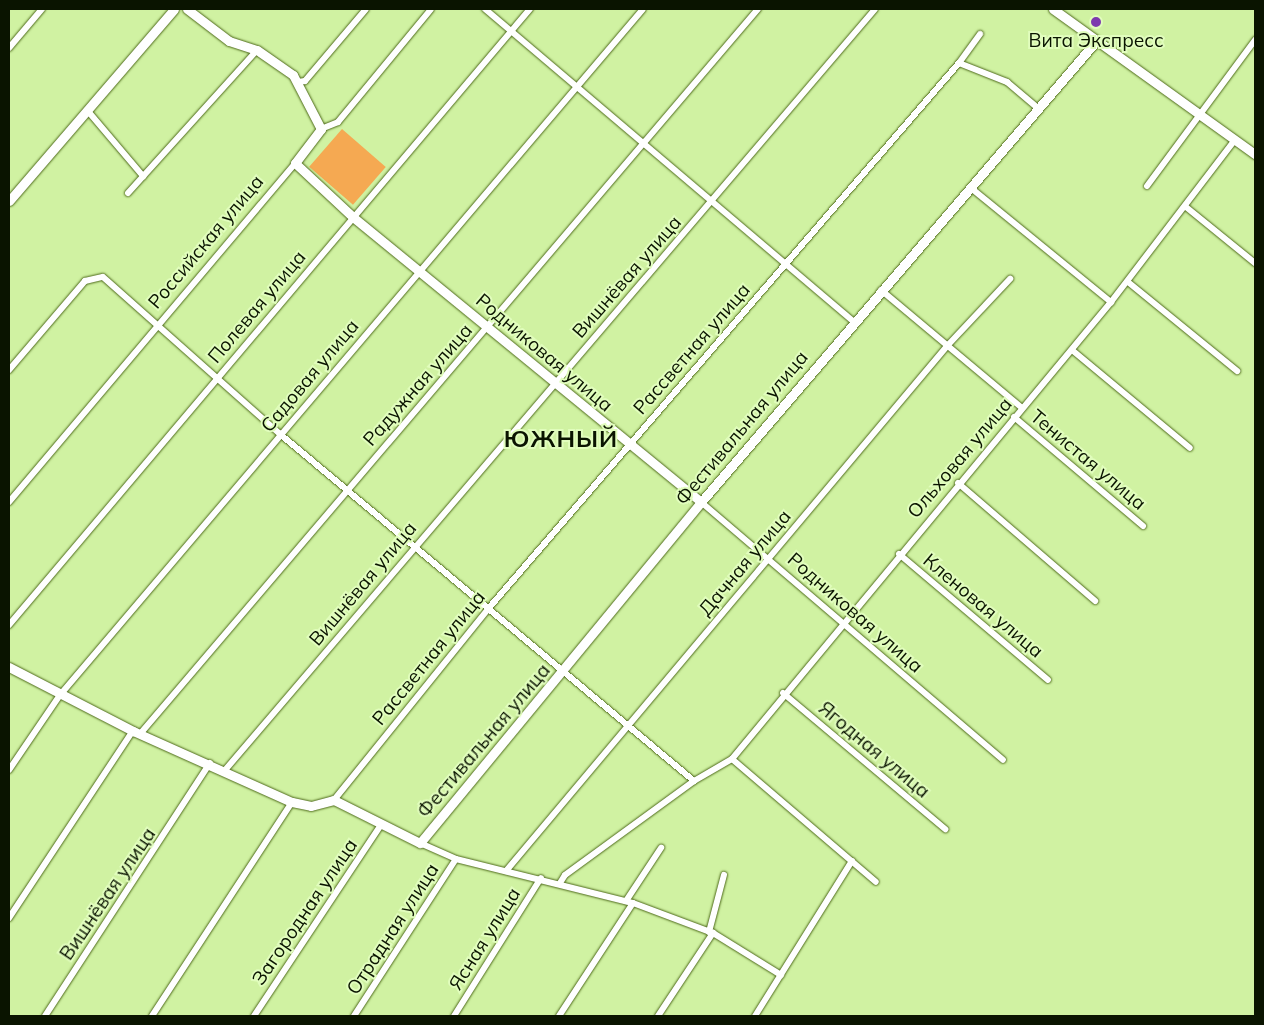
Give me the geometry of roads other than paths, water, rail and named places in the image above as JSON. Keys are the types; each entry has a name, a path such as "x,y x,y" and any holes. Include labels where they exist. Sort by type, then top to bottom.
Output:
{"street":[{"path":"9,48 42,9"},
{"path":"9,201 174,9"},
{"path":"187,9 229,41 257,50 284,65 298,82 321,130"},
{"path":"298,82 306,81 366,9"},
{"name":"Российская улица","path":"9,502 321,130 338,122 431,9"},
{"path":"485,9 854,322"},
{"name":"Полевая улица","path":"9,625 530,9"},
{"name":"Садовая улица","path":"9,770 60,695 154,589 280,434 643,9"},
{"name":"Радужная улица","path":"9,918 137,732 488,327 758,9"},
{"name":"Вишнёвая улица","path":"226,769 875,9"},
{"path":"1055,9 1255,154"},
{"name":"Рассветная улица","path":"334,800 488,609 959,63 980,34"},
{"name":"Фестивальная улица","path":"420,844 701,502 1097,40"},
{"path":"1147,186 1255,40"},
{"path":"128,193 257,50"},
{"path":"959,63 1007,82 1039,109"},
{"path":"87,110 143,176"},
{"name":"Ольховая улица","path":"560,883 565,875 694,781 732,759 783,693 1128,282 1186,208 1235,140"},
{"name":"Родниковая улица","path":"295,163 353,217 421,268 629,446 701,502 768,559 840,625 1003,760"},
{"path":"971,188 1111,302"},
{"path":"1186,208 1255,263"},
{"path":"9,370 85,281 103,276 280,434 562,673 694,781"},
{"name":"Дачная улица","path":"506,871 948,345 1010,279"},
{"path":"1128,282 1237,371"},
{"path":"881,290 1022,408"},
{"path":"1072,350 1190,448"},
{"name":"Тенистая улица","path":"1014,417 1143,526"},
{"path":"958,483 1095,601"},
{"name":"Кленовая улица","path":"899,554 1048,680"},
{"path":"9,667 60,695 137,732 226,769 292,802 311,806 334,800 420,844 456,858 630,902 711,933 781,975"},
{"name":"Ягодная улица","path":"783,693 945,829"},
{"path":"732,759 876,882"},
{"name":"Вишнёвая улица","path":"45,1016 210,763"},
{"path":"152,1016 292,802"},
{"name":"Загородная улица","path":"254,1016 381,825"},
{"path":"559,1016 630,902 661,848"},
{"name":"Отрадная улица","path":"354,1016 456,858"},
{"path":"755,1016 852,861"},
{"path":"658,1016 711,933 724,875"},
{"name":"Ясная улица","path":"454,1016 541,878"}],"place":[{"name":"Вита Экспресс","path":"1096,22"}],"district":[{"name":"ЮЖНЫЙ","path":"561,439"}]}
